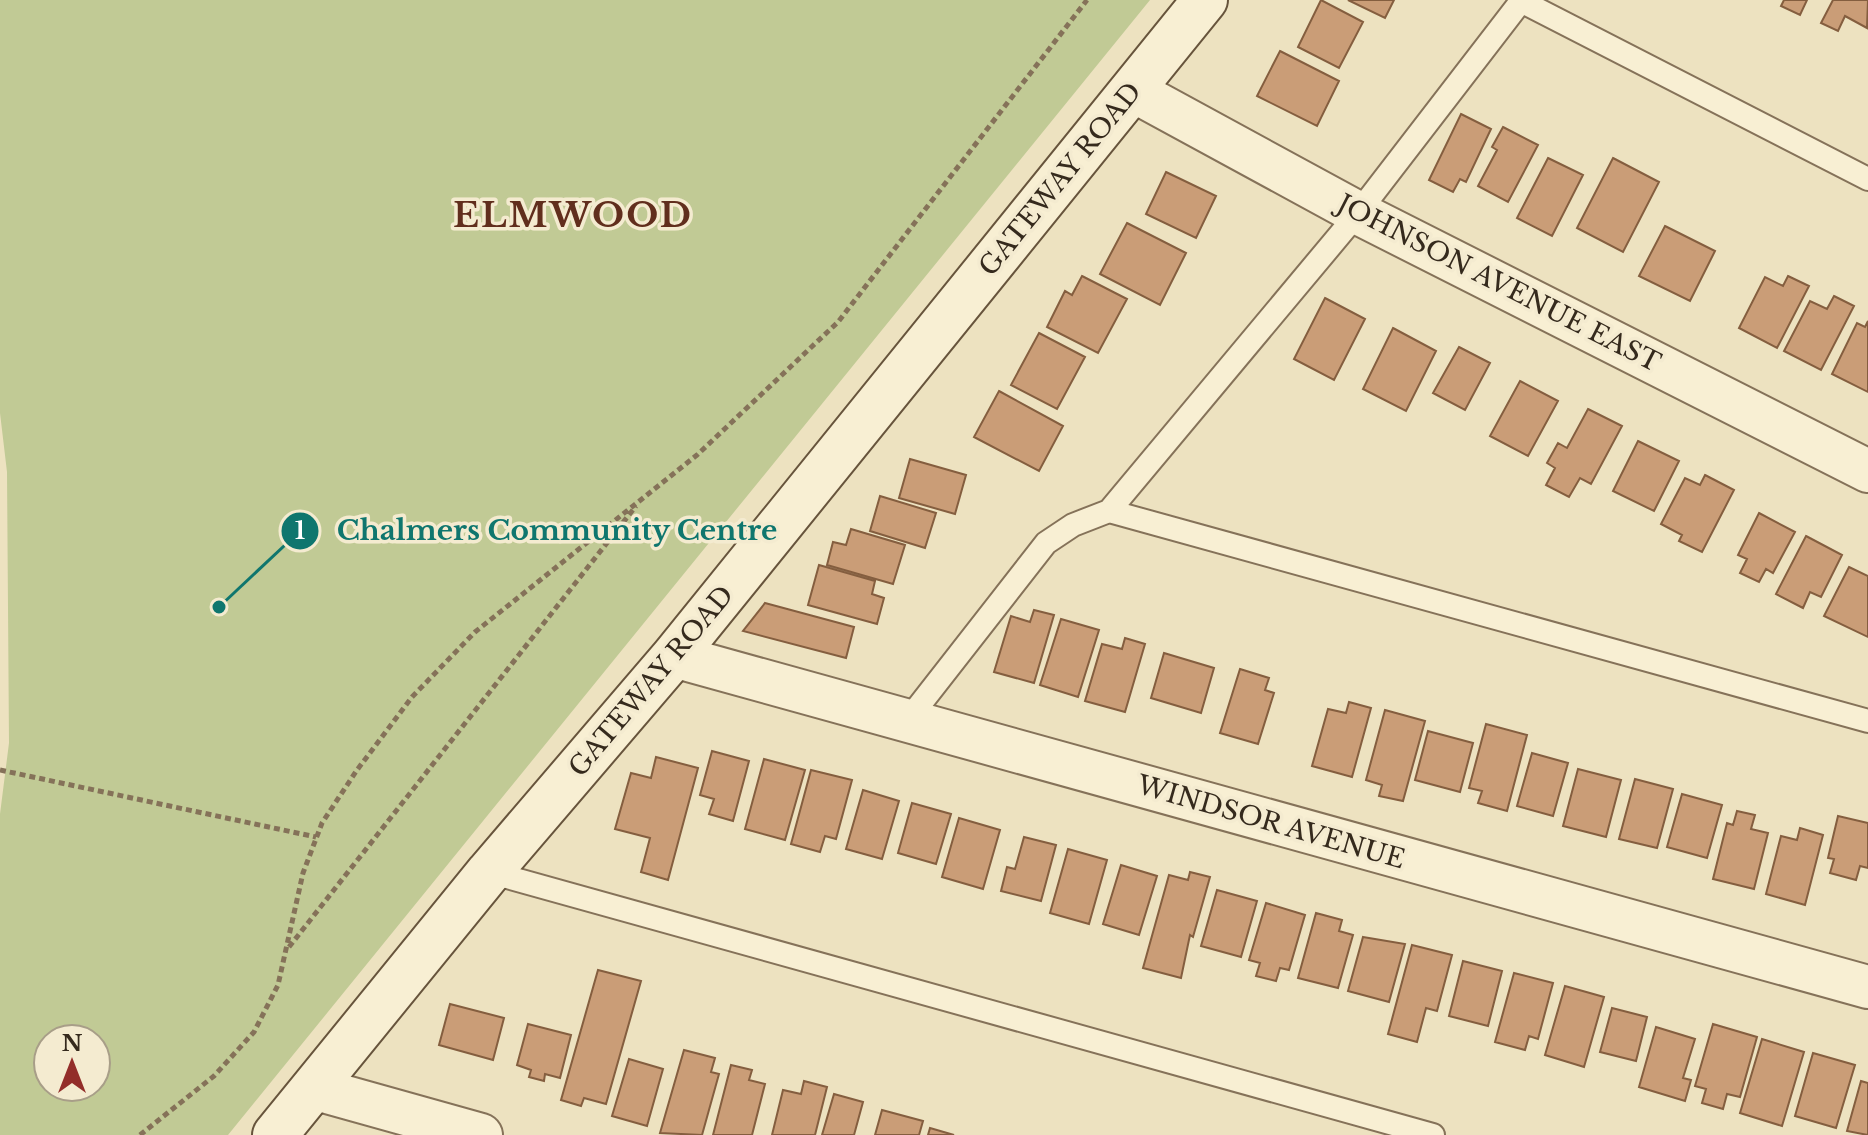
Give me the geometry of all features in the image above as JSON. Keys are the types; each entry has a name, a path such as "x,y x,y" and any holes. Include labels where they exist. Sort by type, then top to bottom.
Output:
{"street":[{"name":"GATEWAY ROAD","path":"275,1135 489,872 674,656 1205,0"},
{"name":"JOHNSON AVENUE EAST","path":"1132,90 1358,213 1868,471"},
{"name":"WINDSOR AVENUE","path":"674,656 1868,987"},
{"path":"313,1088 481,1135"}],"lane":[{"path":"907,721 1046,543 1073,525 1109,511 1358,213 1522,1 1868,179"},
{"path":"1109,511 1868,721"},
{"path":"489,872 1433,1135"}],"path":[{"path":"140,1135 214,1076 254,1032 278,985 303,873 316,837 357,770 412,697 475,632 697,455 838,322 1087,0"},
{"path":"287,950 642,499"},
{"path":"0,770 316,837"}],"green space":[{"path":"0,0 1150,0 228,1135 0,1135 0,814 9,743 7,472 0,413"}],"building":[{"path":"1321,0 1363,22 1339,68 1298,47"},
{"path":"1348,0 1394,0 1385,18"},
{"path":"1784,0 1807,0 1800,15 1781,6"},
{"path":"1833,0 1868,0 1867,28 1845,16 1838,31 1821,23"},
{"path":"1280,51 1339,81 1317,126 1257,96"},
{"path":"1461,114 1491,129 1466,182 1460,179 1453,192 1429,180"},
{"path":"1503,127 1538,145 1508,202 1478,186 1497,150 1492,147"},
{"path":"1548,158 1583,175 1552,236 1517,218"},
{"path":"1613,158 1659,182 1623,252 1577,228"},
{"path":"1166,172 1216,196 1196,238 1146,214"},
{"path":"1127,223 1186,253 1160,305 1100,274"},
{"path":"1665,226 1715,251 1690,301 1639,276"},
{"path":"1082,276 1127,299 1098,353 1047,327 1065,291 1072,295"},
{"path":"1788,276 1809,286 1777,348 1739,328 1765,277 1783,286"},
{"path":"1834,296 1854,306 1821,370 1784,351 1810,301 1827,309"},
{"path":"1325,298 1365,319 1334,380 1294,359"},
{"path":"1868,321 1868,392 1832,374 1857,323 1865,327"},
{"path":"1393,328 1436,351 1406,411 1363,389"},
{"path":"1039,333 1085,357 1057,409 1011,385"},
{"path":"1459,347 1490,363 1465,410 1433,393"},
{"path":"1520,381 1558,401 1528,456 1490,436"},
{"path":"999,391 1063,426 1039,471 974,437"},
{"path":"1588,409 1622,426 1591,484 1580,478 1569,497 1546,485 1555,468 1547,463 1558,443 1567,448"},
{"path":"1638,441 1679,461 1654,511 1613,491"},
{"path":"910,459 966,475 955,514 899,498"},
{"path":"1705,475 1734,490 1702,552 1679,541 1682,535 1661,524 1685,478 1700,485"},
{"path":"880,496 936,513 925,548 870,531"},
{"path":"1759,513 1795,532 1773,573 1766,569 1759,582 1740,573 1747,559 1738,555"},
{"path":"851,529 905,545 893,584 827,565 833,542 846,545"},
{"path":"1806,536 1842,555 1821,597 1810,592 1803,608 1776,594"},
{"path":"819,565 875,581 872,594 884,598 877,624 808,605"},
{"path":"1849,567 1868,576 1868,637 1824,616"},
{"path":"765,603 854,627 846,658 743,631"},
{"path":"1034,610 1054,615 1034,683 994,672 1011,616 1030,622"},
{"path":"1061,619 1099,630 1078,697 1040,685"},
{"path":"1125,638 1145,644 1125,712 1085,701 1102,644 1122,649"},
{"path":"1164,653 1214,668 1201,713 1151,698"},
{"path":"1240,669 1269,678 1265,690 1274,693 1258,744 1220,733"},
{"path":"1349,702 1371,708 1352,777 1312,766 1328,709 1346,713"},
{"path":"1385,710 1425,721 1403,801 1379,796 1382,785 1366,780"},
{"path":"1486,724 1527,735 1507,811 1478,803 1482,791 1469,788"},
{"path":"1428,731 1473,743 1460,792 1415,780"},
{"path":"712,751 749,761 733,821 709,814 714,799 700,795"},
{"path":"1532,753 1568,763 1553,816 1517,806"},
{"path":"656,757 698,768 668,880 641,872 650,838 615,829 631,773 651,778"},
{"path":"764,759 805,770 785,840 745,829"},
{"path":"1578,769 1621,780 1606,837 1563,826"},
{"path":"811,770 852,780 836,839 825,836 820,852 791,844"},
{"path":"1635,779 1673,789 1657,848 1619,839"},
{"path":"863,790 899,801 882,859 846,849"},
{"path":"1682,794 1722,805 1707,858 1667,847"},
{"path":"912,803 951,814 936,864 898,853"},
{"path":"1737,811 1755,815 1751,829 1768,833 1754,889 1713,879 1727,823 1733,825"},
{"path":"1838,816 1868,823 1868,868 1860,866 1856,880 1830,873 1834,859 1828,858"},
{"path":"959,818 1000,830 983,889 942,877"},
{"path":"1800,828 1823,835 1805,905 1766,894 1781,836 1797,840"},
{"path":"1024,837 1056,845 1041,901 1001,891 1007,867 1015,869"},
{"path":"1068,849 1107,860 1089,924 1050,913"},
{"path":"1121,865 1157,876 1139,935 1103,924"},
{"path":"1190,872 1210,877 1193,937 1190,935 1181,978 1143,968 1169,875 1188,880"},
{"path":"1217,890 1257,901 1241,957 1201,946"},
{"path":"1266,903 1305,915 1289,970 1280,968 1276,981 1256,976 1260,963 1249,960"},
{"path":"1316,913 1342,920 1339,931 1353,935 1338,988 1298,978"},
{"path":"1363,937 1405,944 1389,1002 1348,991"},
{"path":"1412,945 1452,955 1437,1011 1426,1008 1417,1042 1388,1034"},
{"path":"1463,961 1502,971 1488,1026 1449,1016"},
{"path":"598,970 641,981 606,1104 584,1098 581,1106 561,1100"},
{"path":"1514,973 1553,983 1538,1039 1529,1036 1525,1050 1495,1042"},
{"path":"1565,986 1604,997 1584,1067 1545,1055"},
{"path":"450,1004 504,1018 493,1060 439,1045"},
{"path":"1612,1008 1647,1017 1636,1061 1600,1052"},
{"path":"528,1024 571,1035 560,1078 545,1074 544,1081 529,1077 531,1070 517,1065"},
{"path":"1713,1024 1757,1037 1740,1097 1727,1094 1723,1109 1702,1103 1706,1089 1695,1086"},
{"path":"1656,1027 1695,1039 1683,1078 1691,1080 1685,1101 1639,1087"},
{"path":"1762,1039 1804,1052 1782,1126 1740,1113"},
{"path":"684,1050 715,1058 711,1072 719,1074 702,1135 660,1133"},
{"path":"1813,1053 1855,1065 1836,1128 1795,1116"},
{"path":"629,1059 663,1069 647,1126 612,1116"},
{"path":"731,1065 752,1070 749,1080 765,1084 752,1135 713,1135"},
{"path":"804,1081 827,1087 815,1135 772,1135 783,1090 801,1094"},
{"path":"1861,1081 1868,1083 1868,1135 1847,1131"},
{"path":"834,1094 863,1102 854,1135 822,1135"},
{"path":"882,1110 923,1121 919,1135 875,1135"},
{"path":"930,1128 954,1135 928,1135"}],"place":[{"name":"Chalmers Community Centre","path":"219,607"}],"district":[{"name":"ELMWOOD","path":"573,215"}]}
